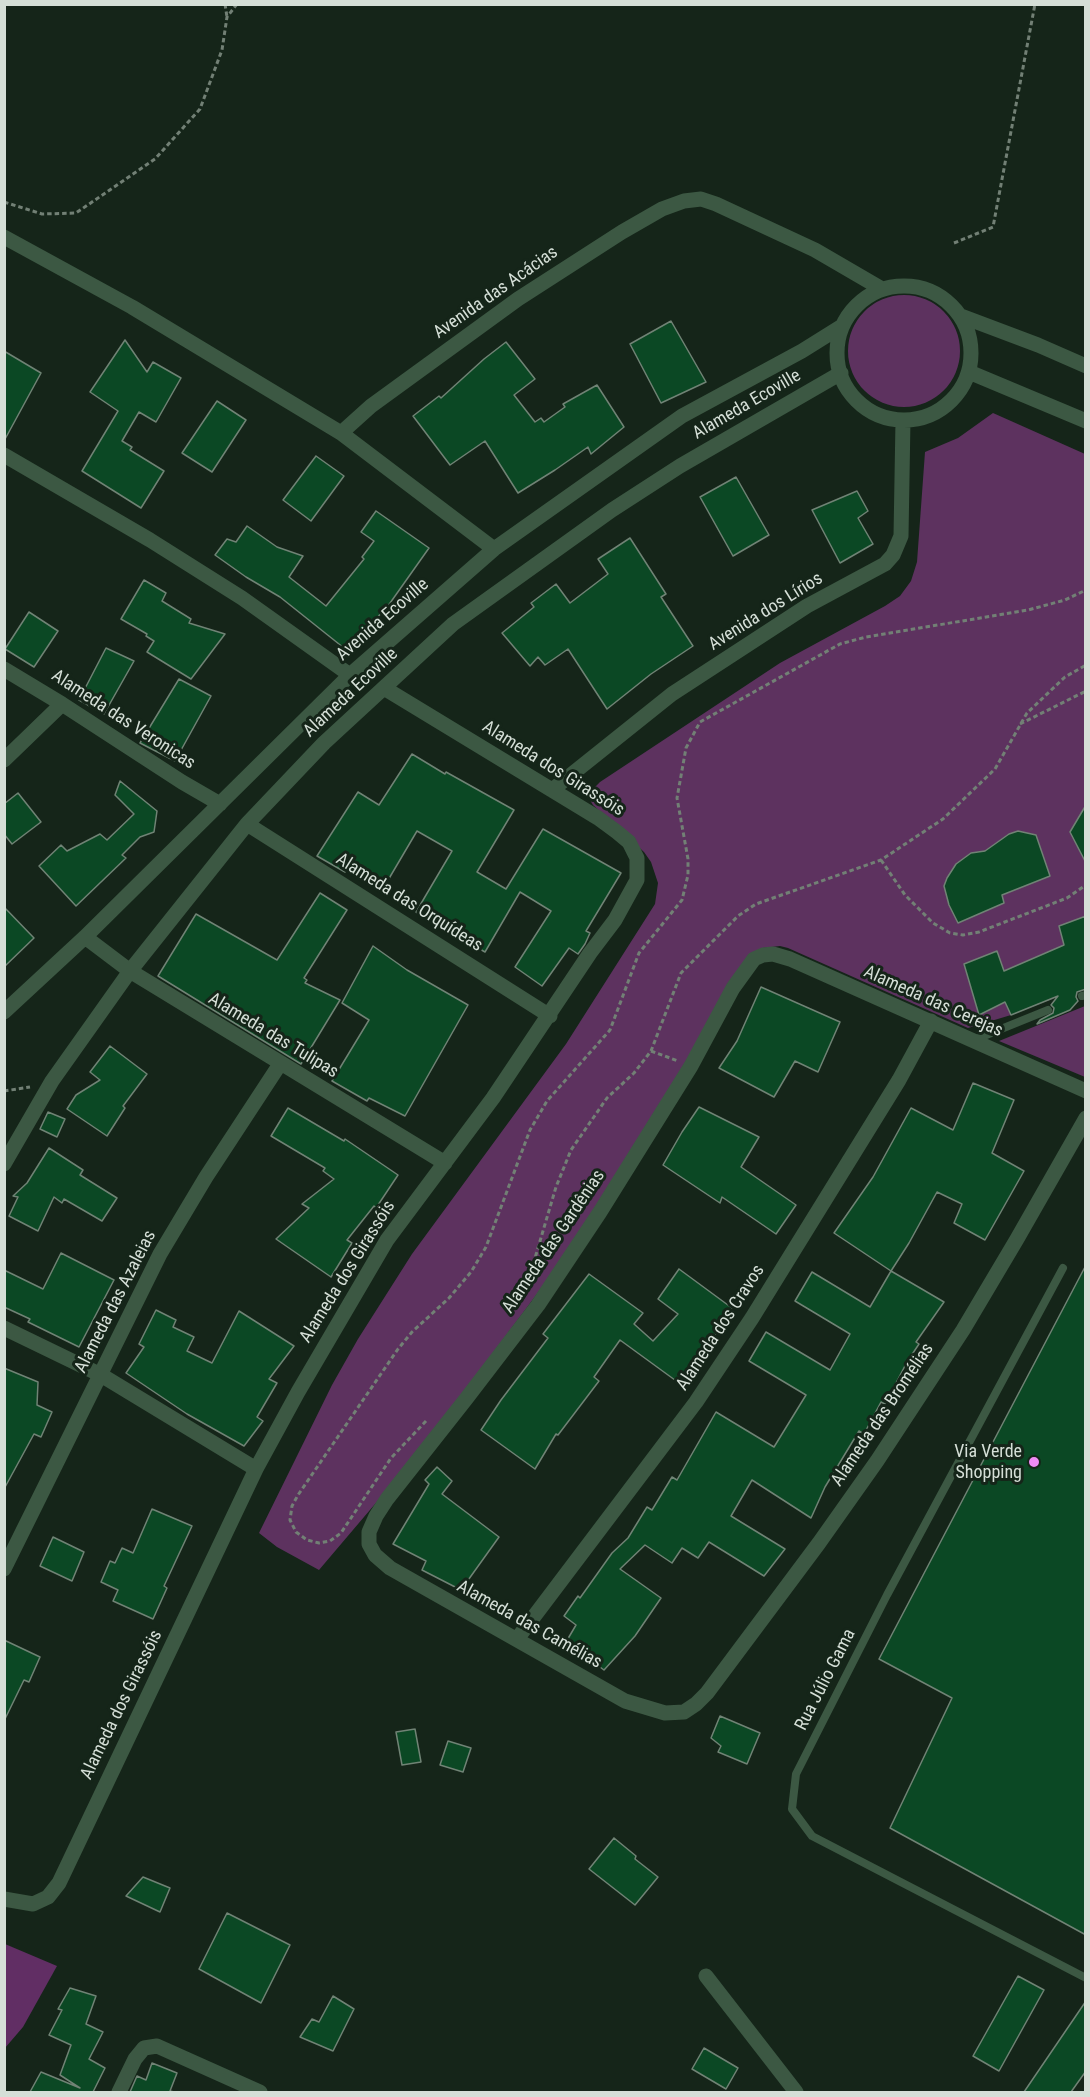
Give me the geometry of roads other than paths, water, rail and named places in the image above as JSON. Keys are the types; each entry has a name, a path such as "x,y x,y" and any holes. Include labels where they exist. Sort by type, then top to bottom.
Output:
{"street":[{"name":"Avenida das Acácias","path":"340,433 371,406 518,299 622,232 662,209 684,201 701,199 716,204 815,250 882,289"},
{"path":"4,237 113,296 340,433 494,549"},
{"path":"904,285 926,289 946,300 961,316 969,334 972,353 969,372 961,390 945,406 926,417 903,420 881,416 862,405 847,388 838,367 837,345 842,326 852,310 866,297 882,289 904,285"},
{"path":"961,316 1086,366"},
{"name":"Avenida Ecoville","path":"4,1012 85,937 350,675 494,549 682,416 842,326"},
{"path":"969,372 1086,422"},
{"name":"Alameda Ecoville","path":"4,1164 52,1081 130,971 247,824 324,743 453,624 612,510 680,466 841,373"},
{"name":"Avenida dos Lírios","path":"552,790 672,694 807,606 885,564 893,555 901,536 903,420"},
{"path":"4,455 150,540 223,586 350,675"},
{"name":"Alameda das Veronicas","path":"4,669 220,804"},
{"name":"Alameda dos Girassóis","path":"4,1899 33,1904 48,1897 59,1883 256,1469 298,1392 387,1240 550,1016 628,900 637,880 637,858 629,842 598,818 384,688"},
{"path":"4,760 62,704"},
{"name":"Alameda das Orquídeas","path":"247,824 550,1016"},
{"name":"Alameda das Tulipas","path":"85,937 130,971 445,1163"},
{"name":"Alameda das Cerejas","path":"763,955 773,954 790,959 1086,1091"},
{"name":"Alameda das Gardênias","path":"369,1544 369,1532 387,1499 538,1305 600,1212 691,1066 744,970 754,959 763,955"},
{"name":"Alameda dos Cravos","path":"517,1639 682,1420 746,1328 899,1080 931,1021"},
{"name":"Alameda das Azaleias","path":"4,1569 160,1254 212,1167 280,1064"},
{"name":"Alameda das Bromélias","path":"684,1712 707,1693 812,1553 877,1461 969,1320 1086,1118"},
{"path":"4,1328 101,1375 256,1469"},
{"name":"Alameda das Camélias","path":"369,1544 375,1555 390,1568 625,1701 665,1713 684,1712"},
{"path":"706,1976 796,2092"},
{"path":"119,2092 135,2059 144,2048 157,2046 260,2092"}],"lane":[{"path":"972,1041 1048,1010"},
{"name":"Rua Júlio Gama","path":"1063,1268 887,1595 796,1774 792,1809 812,1836 1086,1978"}],"place":[{"name":"Via Verde Shopping","path":"1034,1462"}]}
